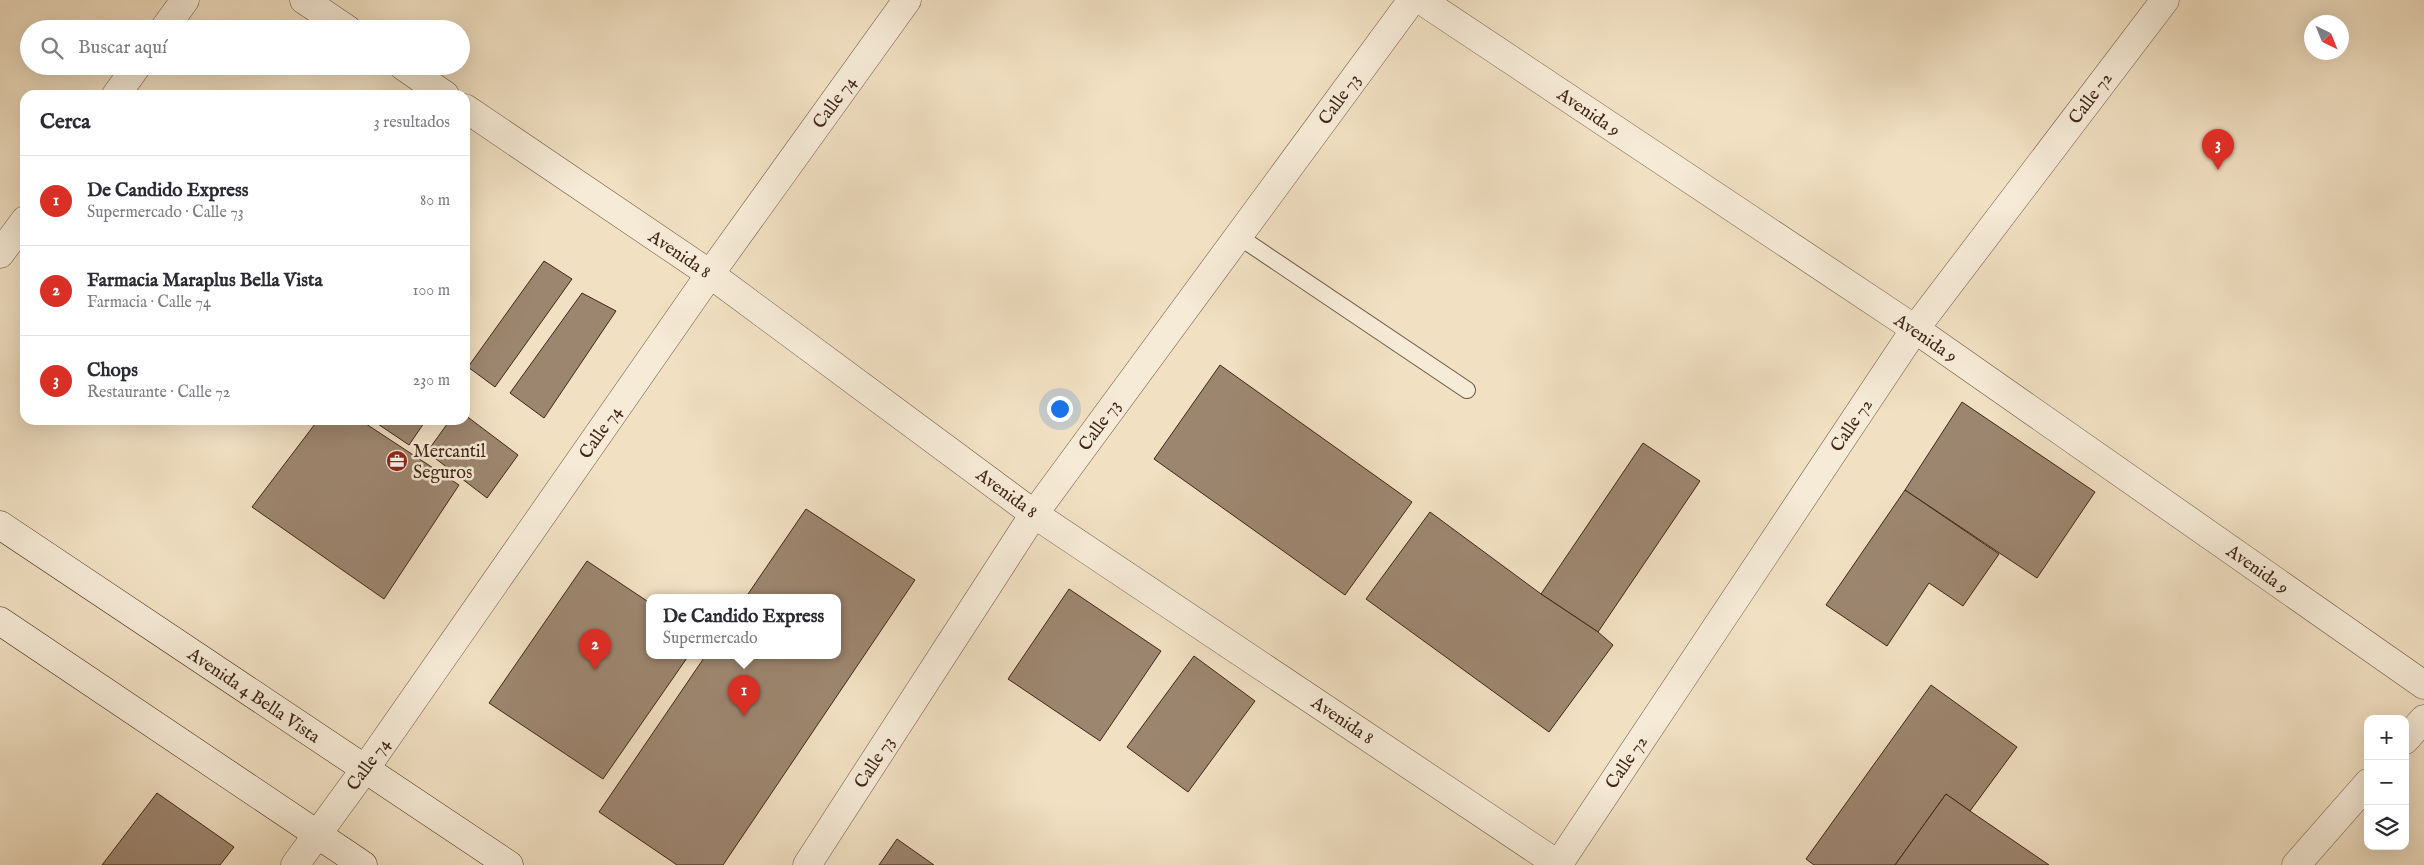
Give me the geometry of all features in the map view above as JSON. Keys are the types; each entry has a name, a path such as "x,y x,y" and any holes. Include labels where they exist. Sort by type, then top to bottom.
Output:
{"street":[{"path":"171,20 185,0"},
{"path":"304,0 334,20"},
{"name":"Calle 74","path":"295,865 365,769 710,274 907,0"},
{"name":"Calle 73","path":"807,865 1034,514 1412,0"},
{"name":"Avenida 9","path":"1421,0 1915,329 2424,685"},
{"name":"Calle 72","path":"1558,865 1915,329 2165,0"},
{"path":"120,90 130,75"},
{"path":"416,75 438,90"},
{"name":"Avenida 8","path":"470,111 710,274 1034,514 1558,865"},
{"path":"0,254 20,227"},
{"name":"Avenida 4 Bella Vista","path":"0,525 509,865"},
{"path":"0,621 364,865"},
{"path":"2409,735 2424,718"},
{"path":"2301,863 2364,788"}],"lane":[{"path":"1238,236 1466,390"}],"building":[{"path":"544,261 572,279 495,387 470,368 470,364"},
{"path":"582,293 616,311 544,418 510,393"},
{"path":"1220,365 1412,502 1345,595 1154,459"},
{"path":"1962,402 2095,492 2037,578 1905,490"},
{"path":"470,419 518,455 487,498 427,452 446,425 470,425"},
{"path":"314,425 368,425 459,485 384,599 252,507"},
{"path":"379,425 423,425 409,445"},
{"path":"1643,443 1700,481 1598,632 1541,594"},
{"path":"1905,490 1999,554 1963,606 1929,583 1887,646 1826,605"},
{"path":"806,509 915,580 723,865 677,865 599,812 703,659 841,659 841,594 748,594"},
{"path":"1430,512 1541,594 1598,632 1613,645 1549,732 1366,599"},
{"path":"587,561 646,600 646,659 686,659 603,779 489,703"},
{"path":"1069,589 1161,651 1100,741 1008,679"},
{"path":"1194,656 1255,701 1188,792 1127,747"},
{"path":"1931,685 2017,747 1970,811 1946,794 1895,865 1814,865 1806,859"},
{"path":"157,793 234,847 220,865 102,865"},
{"path":"1946,794 1970,811 2049,865 1895,865"},
{"path":"897,839 934,865 879,865"}],"place":[{"name":"Chops","path":"2218,170"},
{"name":"Mercantil Seguros","path":"397,461"},
{"name":"Farmacia Maraplus Bella Vista","path":"595,670"},
{"name":"De Candido Express","path":"744,716"}]}
